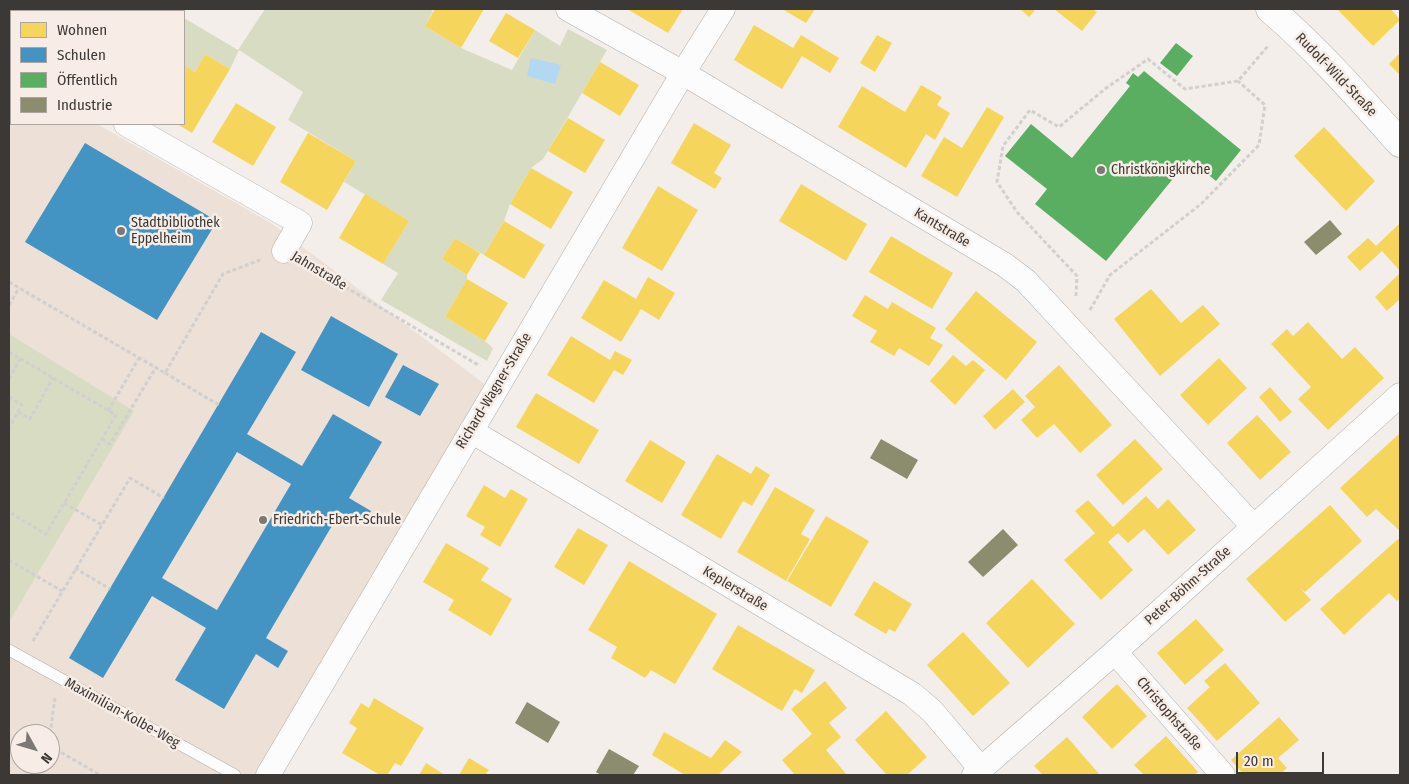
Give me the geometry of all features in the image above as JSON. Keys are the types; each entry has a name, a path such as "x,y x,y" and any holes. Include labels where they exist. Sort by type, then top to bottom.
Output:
{"street":[{"name":"Kantstraße","path":"568,9 683,74 1006,265 1026,280 1253,526"},
{"name":"Richard-Wagner-Straße","path":"268,775 723,9"},
{"name":"Rudolf-Wild-Straße","path":"1279,16 1346,82 1400,143"},
{"name":"Jahnstraße","path":"128,125 300,224 284,251"},
{"name":"Peter-Böhm-Straße","path":"977,772 1115,652 1400,394"},
{"name":"Keplerstraße","path":"471,431 912,694 932,711 977,772"},
{"name":"Christophstraße","path":"1115,652 1223,775"}],"lane":[{"name":"Maximilian-Kolbe-Weg","path":"9,650 235,775"}],"path":[{"path":"1076,334 1077,276 1017,212 997,182 1003,146 1030,110 1059,127 1105,89 1148,59 1185,90 1238,81 1279,16"},
{"path":"1076,334 1110,275 1201,204 1258,146 1265,105 1238,81"},
{"path":"165,373 223,274 284,251"},
{"name":"Jahnstraße","path":"284,251 502,379"},
{"path":"9,282 218,405"},
{"path":"9,305 19,288"},
{"path":"9,352 116,415 46,534 9,512"},
{"path":"9,379 20,358"},
{"path":"108,411 139,358"},
{"path":"102,439 110,444 156,367"},
{"path":"18,412 30,419 53,378"},
{"path":"9,397 22,405 9,428"},
{"path":"24,658 75,568 130,478 164,498"},
{"path":"64,503 102,525"},
{"path":"9,560 62,591"},
{"path":"75,568 110,588"},
{"path":"51,724 57,677"},
{"path":"60,752 100,775"}],"shaded area":[{"path":"9,74 10,125 99,125 271,223 487,386 260,775 9,775"}],"green space":[{"path":"42,9 118,9 117,10"},
{"path":"265,9 430,9 433,11 425,26 461,48 512,70 535,30 560,46 568,29 607,50 543,159 531,168 484,255 455,238 442,259 467,275 467,279 445,317 485,341 493,348 487,361 381,300 398,273 383,264 409,221 344,182 356,161 288,120 303,92 239,50 230,69 205,54 195,72 185,66 185,19 238,50"},
{"path":"9,334 134,411 9,622"}],"water":[{"path":"531,58 561,65 555,84 527,76"}],"building: Wohnen":[{"path":"139,9 177,9 176,10"},
{"path":"435,9 484,9 461,48 425,26"},
{"path":"627,9 683,9 668,33"},
{"path":"782,9 815,9 806,23"},
{"path":"1020,9 1036,9 1029,17"},
{"path":"1054,9 1092,9 1097,12 1082,31"},
{"path":"1337,9 1391,9 1400,20 1373,46"},
{"path":"506,13 535,30 518,58 489,41"},
{"path":"754,25 793,48 801,35 839,58 830,73 802,56 782,89 734,60"},
{"path":"877,35 892,43 875,72 860,63"},
{"path":"1400,53 1400,75 1389,64"},
{"path":"205,54 230,69 192,133 179,125 185,125 185,66 195,72"},
{"path":"600,62 639,85 620,116 582,93"},
{"path":"921,85 942,97 937,105 950,113 935,140 926,134 906,168 838,127 862,86 905,112"},
{"path":"236,103 276,127 253,166 212,142"},
{"path":"987,107 1004,117 957,197 921,176 944,137 962,148"},
{"path":"568,118 605,140 585,173 548,151"},
{"path":"694,123 731,145 714,173 722,178 715,189 671,163"},
{"path":"1324,127 1375,181 1346,211 1294,156"},
{"path":"308,133 356,161 327,210 280,182"},
{"path":"531,168 573,192 551,229 510,204"},
{"path":"801,184 867,224 846,261 779,221"},
{"path":"658,186 698,210 662,271 622,248"},
{"path":"365,194 409,221 383,264 339,238"},
{"path":"504,221 545,245 524,279 484,255"},
{"path":"1400,223 1400,271 1382,251 1360,271 1347,257 1368,238 1376,246"},
{"path":"891,236 953,273 932,309 869,272"},
{"path":"455,238 480,253 467,275 442,259"},
{"path":"1400,273 1400,299 1387,311 1375,297"},
{"path":"648,277 675,293 659,320 641,309 621,342 581,318 604,280 636,299"},
{"path":"467,279 508,303 485,341 445,317"},
{"path":"1151,289 1181,323 1203,305 1220,324 1160,376 1114,319"},
{"path":"976,291 1037,342 1006,380 945,329"},
{"path":"865,295 888,309 892,302 936,328 930,338 943,345 929,366 899,348 894,356 870,342 877,331 852,316"},
{"path":"1308,322 1342,359 1355,347 1384,378 1328,430 1298,399 1311,387 1271,344 1287,329 1293,336"},
{"path":"571,336 610,360 615,351 632,360 623,375 614,370 594,403 547,375"},
{"path":"953,355 966,366 973,360 985,370 955,405 930,381"},
{"path":"1219,358 1247,388 1208,425 1180,395"},
{"path":"1059,365 1112,425 1080,453 1054,424 1037,438 1021,420 1035,407 1025,396"},
{"path":"1270,387 1292,412 1280,422 1259,397"},
{"path":"1013,389 1025,402 995,430 983,416"},
{"path":"536,393 599,430 579,464 516,427"},
{"path":"1257,415 1291,452 1260,480 1227,443"},
{"path":"1400,433 1400,531 1376,509 1367,517 1340,488"},
{"path":"1135,439 1163,469 1123,505 1096,475"},
{"path":"650,440 686,462 662,503 625,481"},
{"path":"717,454 751,474 756,466 770,475 752,506 743,501 721,539 681,515"},
{"path":"484,485 505,498 511,489 528,499 500,547 480,535 485,527 466,516"},
{"path":"775,487 815,510 801,534 810,539 786,581 737,552"},
{"path":"1146,496 1158,509 1168,499 1196,530 1168,555 1144,529 1128,543 1118,533 1108,542 1133,570 1101,600 1064,560 1095,533 1075,511 1088,500 1113,527"},
{"path":"1330,505 1362,541 1305,592 1300,588 1311,600 1285,622 1246,579"},
{"path":"826,516 869,541 831,607 787,581"},
{"path":"578,528 608,545 584,585 554,567"},
{"path":"1398,539 1400,541 1400,598 1397,601 1389,593 1344,635 1320,609"},
{"path":"446,543 489,568 481,580 512,599 491,636 448,610 454,600 423,582"},
{"path":"629,561 717,614 675,684 651,670 645,678 611,658 617,647 588,630"},
{"path":"1032,579 1075,624 1028,668 986,623"},
{"path":"874,581 912,604 895,632 889,629 886,634 854,615"},
{"path":"1196,619 1224,650 1185,685 1157,653"},
{"path":"738,625 815,670 802,693 795,689 782,711 712,669"},
{"path":"963,632 1010,683 973,716 927,665"},
{"path":"1225,663 1260,703 1217,741 1187,708 1210,687 1204,681"},
{"path":"825,681 847,708 829,723 841,737 826,750 847,775 795,775 782,760 812,734 791,709"},
{"path":"1117,684 1147,716 1112,749 1082,717"},
{"path":"374,698 424,728 401,766 395,763 387,775 380,775 342,753 357,728 349,723 361,703 369,708"},
{"path":"886,711 927,757 907,775 887,775 855,740"},
{"path":"1279,717 1299,740 1278,758 1287,768 1279,775 1244,775 1231,760"},
{"path":"664,732 711,758 725,740 742,752 718,775 685,775 652,755"},
{"path":"1166,736 1198,772 1194,775 1144,775 1134,765"},
{"path":"1067,737 1100,775 1043,775 1034,766"},
{"path":"469,758 489,770 485,775 459,775"},
{"path":"426,763 445,775 419,775"}],"building: Schulen":[{"name":"Stadtbibliothek Eppelheim","path":"85,143 217,221 157,320 25,242"},
{"path":"331,316 398,354 369,407 301,370"},
{"path":"261,332 296,352 247,434 302,466 333,414 382,442 349,498 371,511 363,525 340,512 266,638 288,651 278,668 256,654 224,709 175,680 206,628 152,596 103,678 69,658","holes":["237,452 291,484 217,610 162,578"]},
{"path":"403,365 439,384 420,416 385,397"}],"building: Öffentlich":[{"path":"1176,43 1193,56 1177,76 1160,63"},
{"name":"Christkönigkirche","path":"1144,71 1241,150 1216,181 1189,159 1106,261 1035,204 1047,189 1005,156 1031,124 1072,158 1130,86 1126,83 1133,73 1138,77"}],"building: Industrie":[{"path":"1330,220 1342,234 1316,255 1304,242"},
{"path":"881,439 918,460 907,479 870,458"},
{"path":"1003,529 1018,545 983,577 968,562"},
{"path":"527,702 560,722 548,743 515,723"},
{"path":"609,749 639,766 633,775 601,775 596,772"}],"place":[{"name":"Christkönigkirche","path":"1101,170"},
{"name":"Stadtbibliothek Eppelheim","path":"121,231"},
{"name":"Friedrich-Ebert-Schule","path":"263,520"}]}
